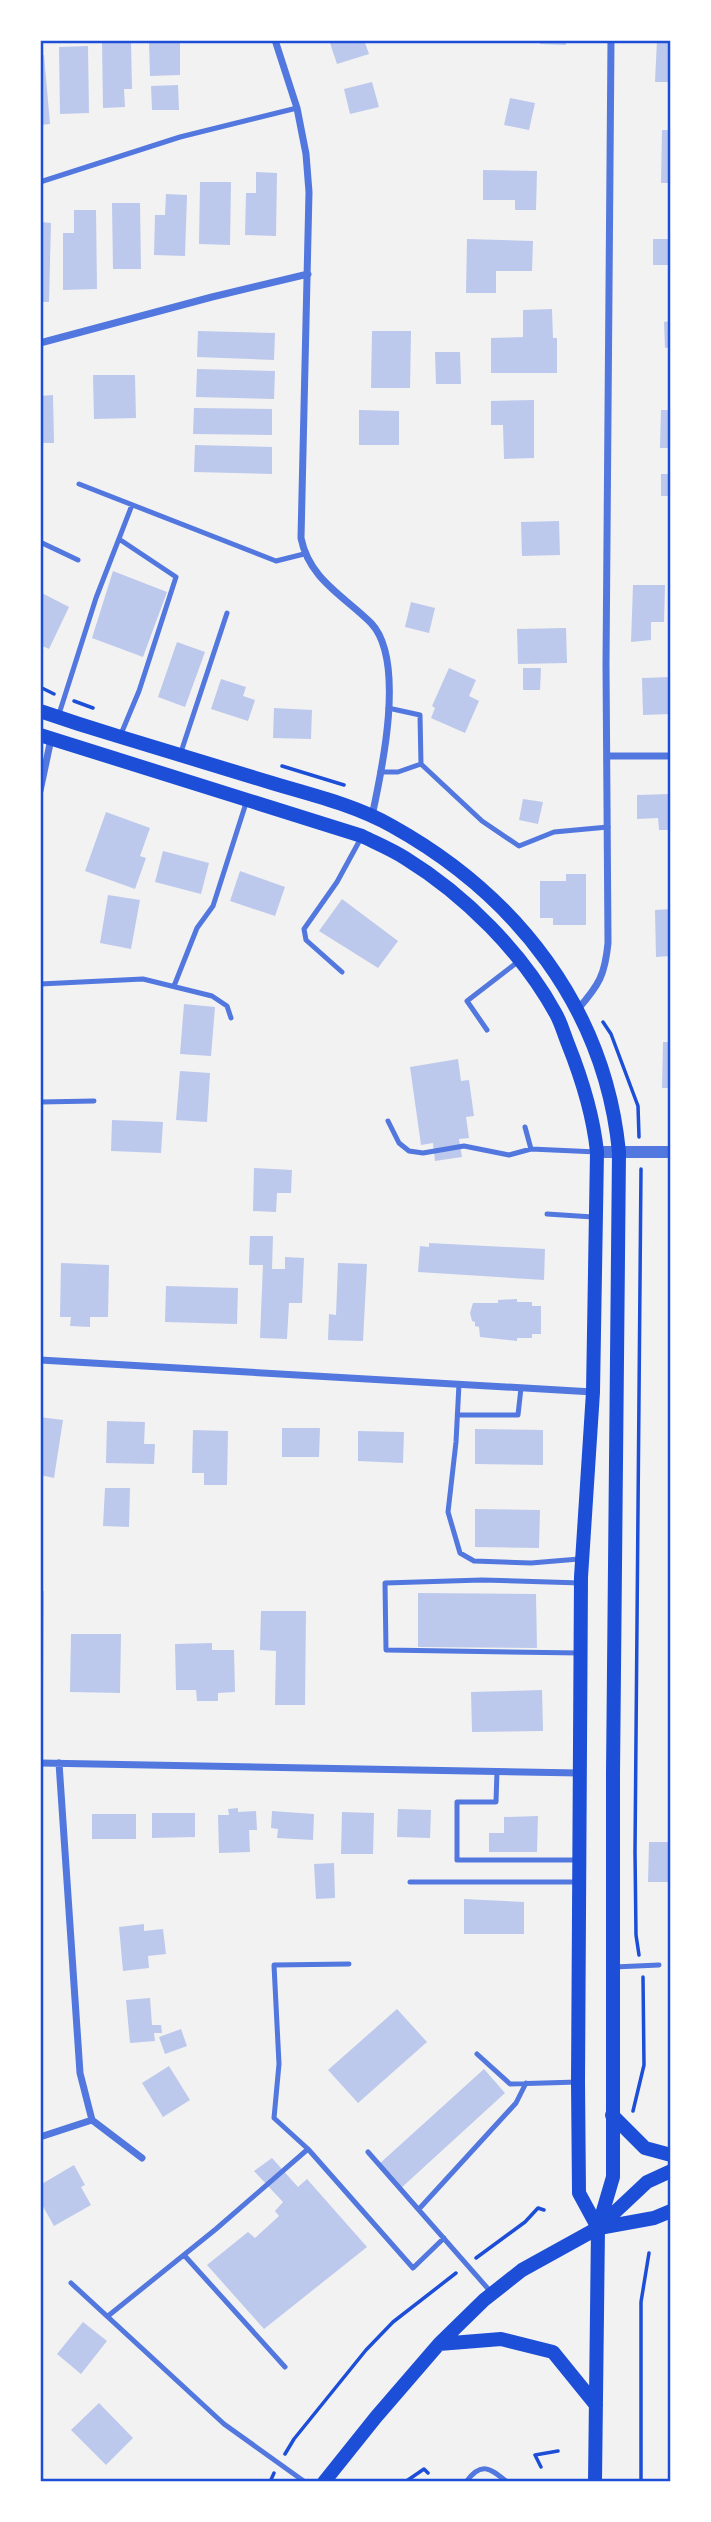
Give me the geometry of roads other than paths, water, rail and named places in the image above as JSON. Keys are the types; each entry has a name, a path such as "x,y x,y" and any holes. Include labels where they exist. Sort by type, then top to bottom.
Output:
{"main road":[{"path":"40,710 347,806 391,825 467,876 508,913 583,1003 616,1118 620,1152 612,2177 598,2228 595,2482"},
{"path":"46,737 362,836 404,857 441,883 482,920 520,961 557,1015 582,1078 594,1124 597,1152 593,1392 581,1583 579,2193 598,2228"},
{"path":"611,2115 645,2148 671,2155"},
{"path":"324,2482 439,2344 492,2294 522,2270 598,2228 647,2182 671,2171"},
{"path":"598,2228 654,2218 671,2211"},
{"path":"439,2344 501,2339 553,2352 596,2405"}],"street":[{"path":"275,40 297,108 306,154 309,192 301,528 304,554 318,575 373,625 384,644 390,681 380,772 372,816"},
{"path":"583,1003 597,988 606,970 608,943 606,584 611,40"},
{"path":"40,343 308,274"},
{"path":"40,791 46,737"},
{"path":"608,756 671,756"},
{"path":"597,1152 671,1152"},
{"path":"40,1360 593,1392"},
{"path":"40,1763 579,1773"},
{"path":"59,1763 80,2073 92,2120 142,2158"},
{"path":"40,2137 92,2120"}],"lane":[{"path":"40,181 180,138 297,108"},
{"path":"79,484 276,561 304,554"},
{"path":"58,717 96,598 132,505"},
{"path":"119,540 176,577 120,737"},
{"path":"40,542 78,560"},
{"path":"180,755 228,613"},
{"path":"388,708 420,715 421,764 482,821 519,846 554,832 608,827"},
{"path":"380,772 398,772 421,764"},
{"path":"174,986 197,928 213,906 247,800"},
{"path":"342,972 306,940 304,929 337,882 362,836"},
{"path":"488,1030 467,1001 520,961"},
{"path":"40,984 135,978 174,986 222,1001 228,1006 231,1018"},
{"path":"40,1102 94,1101"},
{"path":"388,1121 399,1143 409,1151 424,1153 464,1146 509,1155 531,1149 597,1152"},
{"path":"525,1127 531,1149"},
{"path":"547,1214 595,1217"},
{"path":"459,1384 447,1512 460,1553 474,1561 531,1563 582,1559"},
{"path":"457,1415 518,1415 521,1388"},
{"path":"580,1653 386,1650 384,1583 482,1580 581,1583"},
{"path":"498,1771 496,1802 457,1802 457,1860 579,1860"},
{"path":"410,1882 579,1882"},
{"path":"349,1964 274,1965 279,2064 274,2118 308,2149 413,2268 444,2238"},
{"path":"612,1967 659,1965"},
{"path":"477,2054 510,2084 578,2082"},
{"path":"419,2209 516,2103 526,2084"},
{"path":"108,2316 216,2230 308,2149"},
{"path":"368,2152 492,2294"},
{"path":"184,2255 285,2367"},
{"path":"71,2283 224,2424 304,2482"},
{"path":"466,2482 473,2473 481,2469 492,2469 507,2482"}]}
